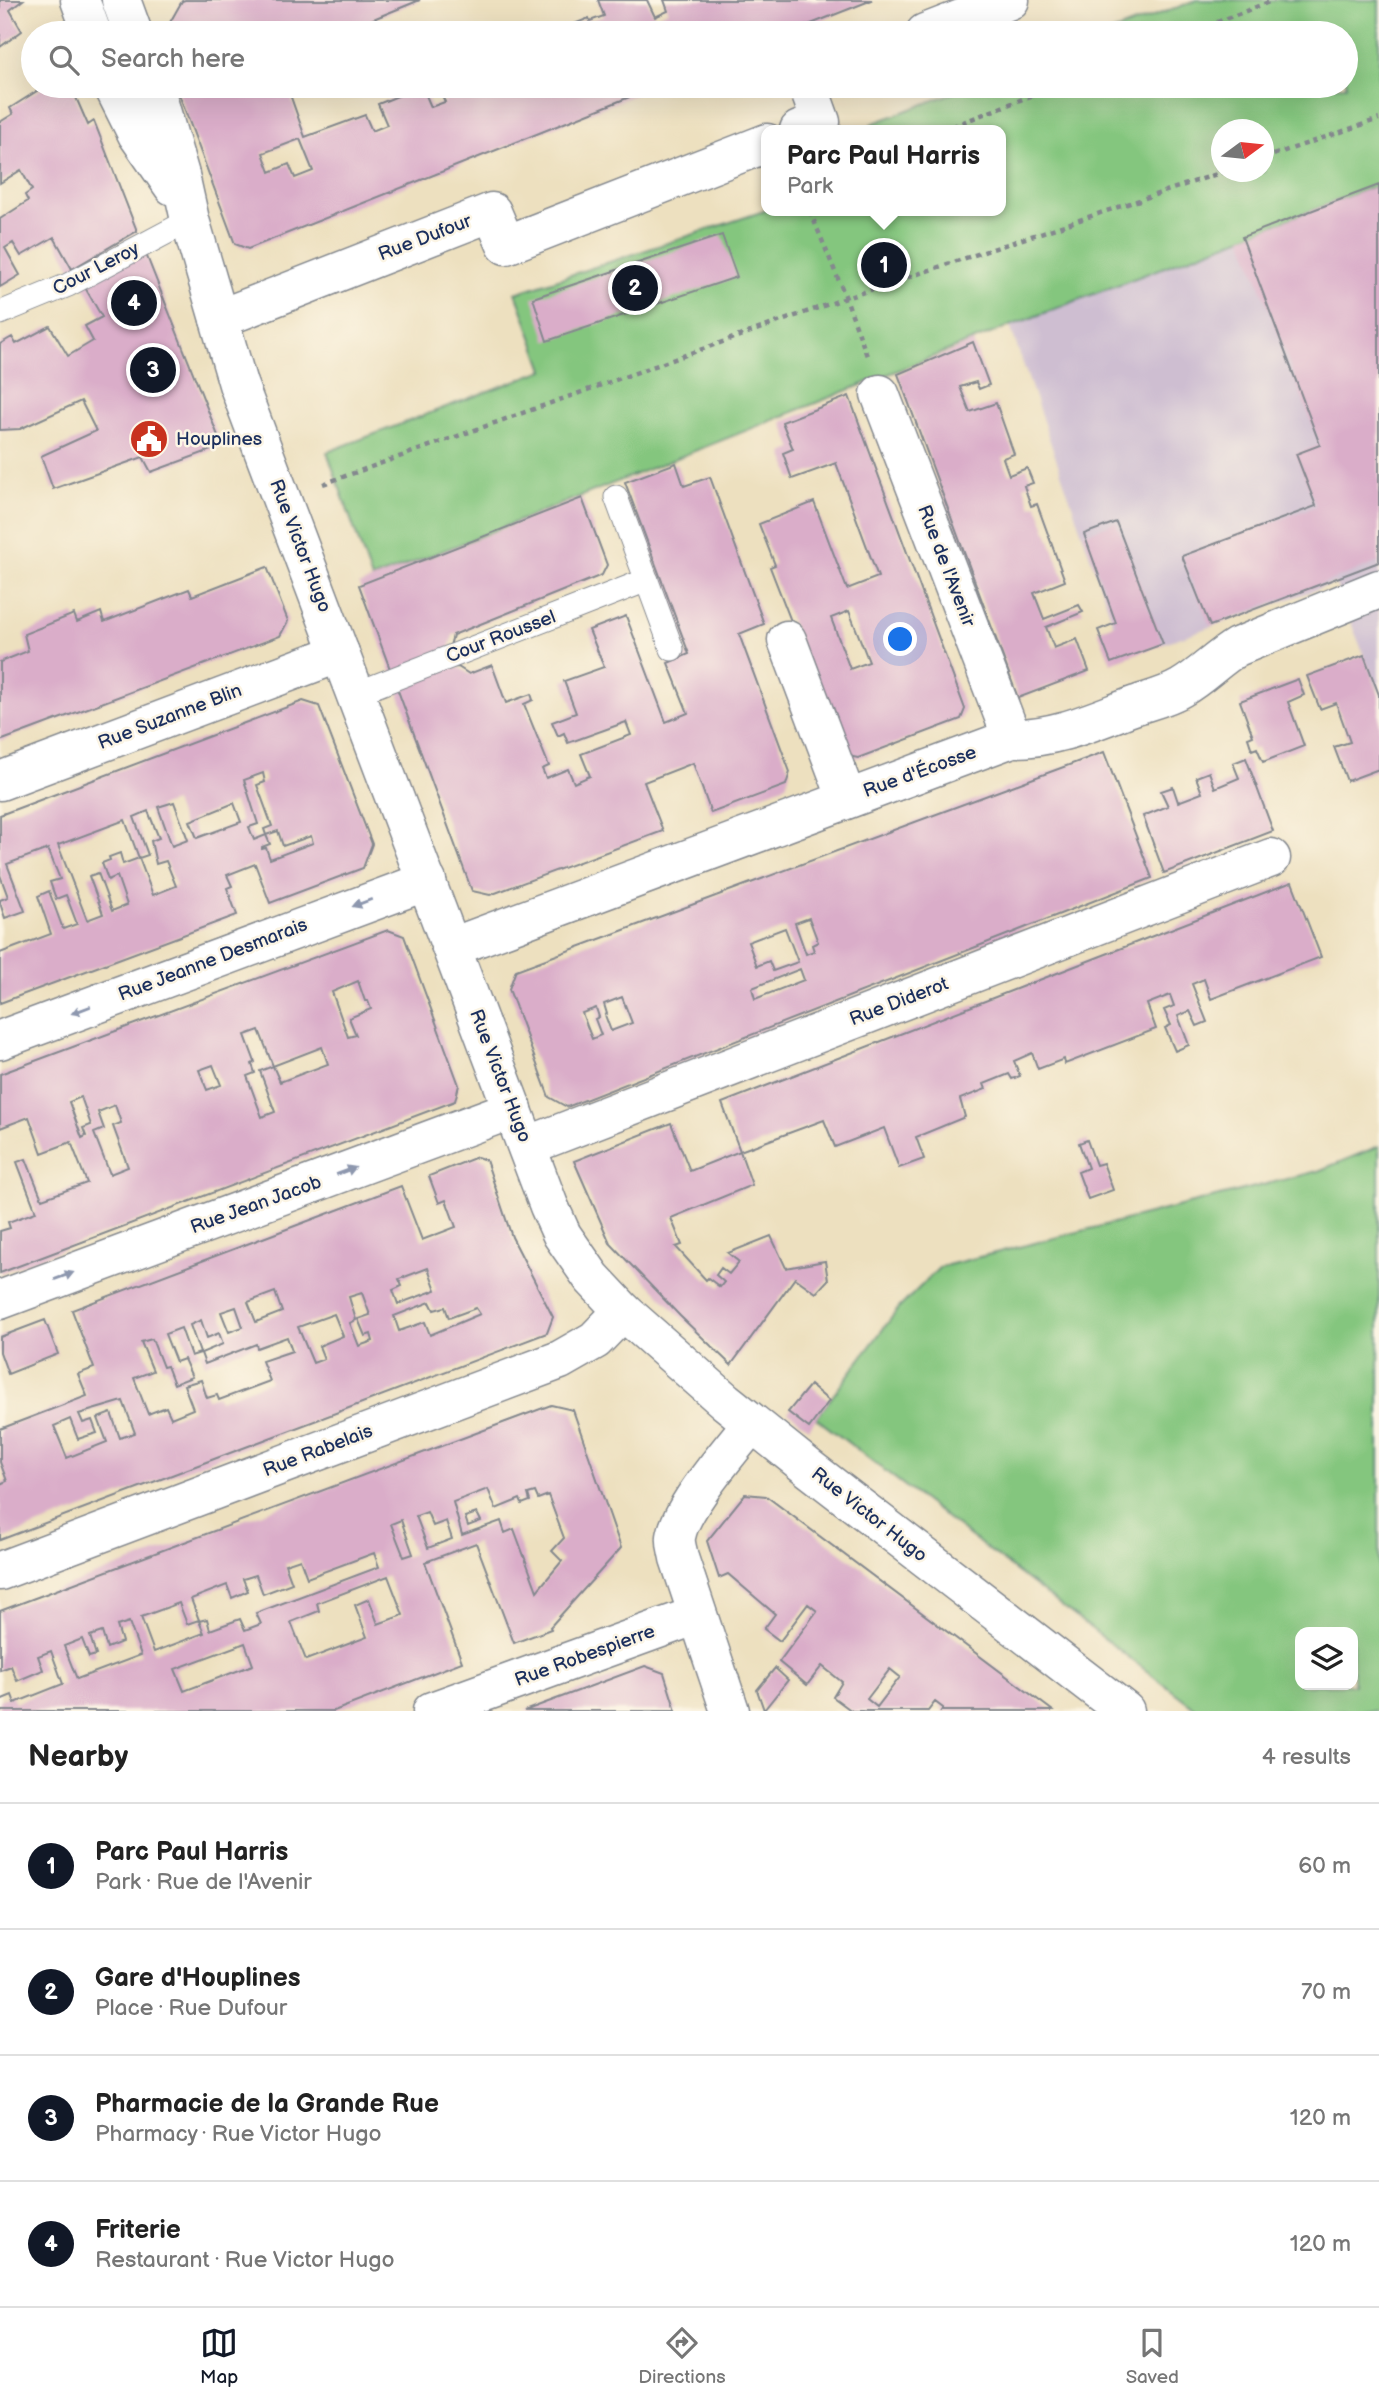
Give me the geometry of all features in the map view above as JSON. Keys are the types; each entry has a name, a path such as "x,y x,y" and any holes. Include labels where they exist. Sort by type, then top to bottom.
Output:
{"street":[{"path":"121,0 129,21"},
{"path":"956,21 1010,0"},
{"name":"Rue Victor Hugo","path":"118,98 125,114 171,182 190,220"},
{"name":"Rue Victor Hugo","path":"158,98 238,384 562,1235 584,1267 623,1311 751,1423 1125,1711"},
{"path":"811,125 821,121 812,98"},
{"name":"Rue Dufour","path":"219,319 492,212 506,245 761,145"},
{"name":"Rue de l'Avenir","path":"880,394 1012,738"},
{"name":"Rue d'Écosse","path":"452,947 1012,738 1057,734 1179,690 1202,674 1219,657 1237,647 1379,589"},
{"path":"787,640 847,799"},
{"name":"Rue Suzanne Blin","path":"0,781 340,653"},
{"name":"Rue Diderot","path":"527,1146 1270,859"},
{"name":"Rue Jeanne Desmarais","path":"0,1040 427,881"},
{"name":"Rue Jean Jacob","path":"0,1300 513,1109"},
{"name":"Rue Rabelais","path":"0,1571 561,1360 595,1340 623,1311"},
{"path":"730,1711 697,1615 676,1540 680,1523 689,1507 751,1423"},
{"name":"Rue Robespierre","path":"432,1711 697,1615"}],"lane":[{"name":"Cour Leroy","path":"0,313 68,285 190,220"},
{"path":"616,497 673,649"},
{"name":"Cour Roussel","path":"355,694 647,580"}],"path":[{"path":"1220,21 1274,0"},
{"path":"956,125 1025,98"},
{"path":"1274,155 1379,119"},
{"path":"282,499 846,298 1211,176"},
{"path":"812,216 846,298 880,394"}],"shaded area":[{"path":"1379,189 1379,692 1335,583 1125,657 1010,326 1242,237"}],"green space":[{"path":"1197,0 1379,0 1379,185 1010,326 372,579 327,452 544,370 516,293 761,212 761,216 1006,216 1006,125 871,125 939,98 1358,98 1358,21 1141,21"},
{"path":"1379,1146 1379,1711 1199,1711 816,1418 899,1308 940,1267 1318,1171"}],"building":[{"path":"0,0 23,0 10,10 21,32 0,47"},
{"path":"420,0 368,21 171,21 182,1"},
{"path":"598,0 647,0 655,17 668,11 664,0 872,0 819,21 590,21 604,16"},
{"path":"26,98 76,98 88,125 94,121 137,231 72,269 54,237 21,256 13,243 5,248 20,275 0,287 0,219 28,201 25,195 32,190 21,170 0,183 0,122 13,114 10,108"},
{"path":"180,98 291,98 305,137 365,115 372,131 387,125 378,104 393,98 427,98 431,107 445,102 443,98 627,98 248,249 235,244","holes":["300,139 313,171 295,178 289,164 270,172 263,153"]},
{"path":"1379,185 1379,562 1210,626 1182,556 1316,506 1296,454 1320,445 1242,237"},
{"path":"722,235 737,277 547,341 533,298"},
{"path":"144,249 222,446 151,472 143,457 53,489 41,456 96,431 81,401 20,429 0,430 0,344 12,337 16,344 50,326 68,356 93,341 85,326 102,317 83,284"},
{"path":"973,342 989,385 979,389 976,382 960,387 970,412 996,403 1014,454 1003,458 1009,475 1027,468 1033,483 1024,486 1031,506 1037,504 1065,581 1034,593 1044,619 1079,605 1083,612 1046,627 1054,648 1077,639 1089,671 1018,698 898,374"},
{"path":"849,396 965,709 961,719 858,758 843,755 770,567 775,565 759,524 814,502 847,589 878,577 836,463 792,479 783,453 793,449 782,422","holes":["849,611 869,662 850,669 831,618"]},
{"path":"676,463 684,486 710,477 764,624 739,634 790,772 786,785 711,813 693,763 644,782 663,831 490,895 472,891 359,585 582,498 607,565 602,575 453,635 444,668 458,667 469,674 492,665 506,703 531,694 533,700 524,704 549,766 542,769 546,778 568,769 574,783 590,776 581,754 631,735 626,722 568,743 564,733 558,736 552,722 576,713 564,681 604,667 589,630 626,616 666,722 688,713 668,663 689,654 625,482"},
{"path":"1116,522 1163,644 1111,663 1098,630 1116,623 1084,534"},
{"path":"267,567 288,621 280,636 0,741 0,662 28,651 24,634 74,614 77,622 101,612 104,622 189,589 192,596"},
{"path":"1364,655 1379,695 1379,769 1347,781 1334,747 1350,742 1336,703 1320,709 1307,676"},
{"path":"1298,679 1304,695 1288,702 1304,746 1263,762 1257,748 1252,750 1248,738 1253,736 1240,701"},
{"path":"303,701 319,706 372,844 363,868 270,903 255,864 227,875 232,886 227,888 237,915 0,1003 0,953 51,934 38,896 49,891 63,929 77,924 66,895 56,899 50,882 60,879 48,849 7,864 25,911 5,918 0,903 0,900 8,897 0,875 0,815","holes":["263,773 265,782 257,785 272,826 264,829 266,835 254,840 249,827 258,824 244,780","174,802 188,840 172,846 158,807","234,803 241,822 197,838 190,821","148,811 159,838 151,841 156,864 166,861 176,886 153,895 139,858 148,855 134,817","125,820 139,858 123,864 120,853 102,863 108,880 117,876 127,905 112,911 98,873 89,876 103,914 87,920 58,845","278,831 283,846 311,836 313,843 270,859 266,848 262,847 270,844 266,835"]},
{"path":"1104,752 1152,878 567,1107 549,1097 509,989 516,970","holes":["809,918 818,942 812,945 814,951 806,954 795,923","785,928 798,962 773,971 769,961 757,966 748,942","800,969 804,980 755,999 752,988","622,997 632,1023 611,1031 605,1015 604,1004","596,1008 599,1017 595,1019 601,1035 592,1039 582,1013"]},
{"path":"1246,758 1273,831 1164,873 1143,816 1168,806 1161,791 1173,787 1178,802 1202,793 1196,777 1209,772 1215,788 1239,778 1233,763"},
{"path":"1292,882 1321,957 1211,999 1204,979 1192,984 1207,1022 1197,1026 1190,1011 1178,1016 1189,1045 1175,1051 1165,1028 1171,1025 1164,1010 1174,1006 1170,995 1147,1004 1156,1029 1065,1064 1064,1059 1038,1069 1032,1053 1014,1061 1020,1076 1012,1079 1009,1074 984,1084 986,1089 960,1099 965,1117 916,1137 924,1159 899,1168 884,1128 835,1147 824,1120 740,1151 722,1103"},
{"path":"388,930 404,936 459,1085 455,1101 0,1273 0,1231 10,1228 8,1222 36,1212 17,1162 26,1159 42,1199 87,1183 71,1142 42,1153 29,1117 0,1128 0,1074","holes":["358,981 371,1009 349,1018 356,1035 348,1037 332,992","259,1030 273,1066 260,1071 275,1112 262,1117 247,1076 255,1073 252,1064 255,1062 245,1035","322,1047 328,1064 280,1082 273,1066","213,1065 221,1085 207,1090 199,1070","81,1097 91,1125 83,1128 86,1136 82,1138 69,1102","115,1105 121,1123 113,1126 128,1167 110,1174 94,1133 104,1129 98,1112"]},
{"path":"671,1123 690,1171 740,1151 752,1185 671,1218 682,1245 676,1247 706,1280 708,1278 720,1287 724,1282 716,1275 721,1268 729,1274 739,1262 728,1253 771,1236 786,1268 825,1261 828,1280 816,1293 795,1278 731,1365 610,1243 574,1161"},
{"path":"1087,1140 1096,1165 1103,1163 1113,1190 1088,1199 1078,1172 1088,1168 1079,1143"},
{"path":"477,1157 486,1160 512,1237 553,1317 547,1333 0,1540 0,1484 7,1481 0,1462 0,1429 87,1396 78,1374 94,1368 72,1310 401,1186 422,1240 456,1227 446,1200 439,1203 429,1176","holes":["428,1268 436,1290 398,1304 393,1290 402,1286 399,1279","275,1292 282,1312 256,1322 248,1302","362,1293 370,1315 358,1319 365,1336 371,1334 373,1341 359,1346 350,1323 356,1320 349,1297","430,1302 434,1310 445,1307 449,1318 476,1308 480,1314 430,1335 425,1322 399,1331 394,1316","236,1307 243,1327 229,1332 221,1312","334,1314 343,1336 319,1346 324,1359 313,1363 298,1327","201,1320 207,1338 219,1333 223,1344 201,1353 205,1364 256,1344 257,1348 287,1337 292,1351 262,1361 270,1381 219,1400 217,1395 207,1398 201,1380 184,1385 193,1409 171,1418 166,1407 148,1414 134,1378 153,1371 141,1342 152,1339 163,1367 167,1366 174,1384 192,1377 184,1359 176,1362 165,1334 181,1328 191,1356 200,1353 190,1325","123,1401 135,1433 120,1438 111,1413 98,1418 107,1442 67,1458 54,1426 70,1419 78,1439 97,1433 92,1420 83,1423 79,1414"]},
{"path":"45,1320 58,1354 8,1374 0,1352 0,1337"},
{"path":"810,1385 829,1401 809,1428 788,1412"},
{"path":"551,1405 573,1410 621,1548 551,1629 514,1643 476,1543 425,1562 462,1662 334,1711 0,1711 0,1700 12,1695 15,1703 63,1684 51,1651 38,1656 43,1670 17,1681 11,1666 0,1670 0,1611","holes":["488,1489 496,1509 520,1499 522,1504 530,1501 528,1494 535,1492 538,1499 548,1495 564,1538 552,1551 562,1561 537,1591 514,1529 505,1533 501,1521 462,1535 453,1502","427,1512 433,1526 446,1521 452,1539 428,1548 416,1516","401,1520 413,1554 404,1557 391,1524","374,1553 379,1567 256,1613 261,1624 245,1630 240,1619 210,1630 207,1619 199,1621 204,1633 154,1652 141,1617 179,1603 187,1624 199,1620 191,1599 227,1585 232,1598 248,1591 243,1579 256,1575 263,1594 292,1583 285,1564 300,1559 307,1578","388,1576 403,1615 378,1624 369,1599 355,1605 367,1637 306,1660 291,1622 319,1611 317,1603","129,1622 141,1655 77,1679 64,1646 82,1639 89,1657 96,1655 90,1636 102,1632 107,1648 122,1642 117,1626","245,1643 253,1665 184,1691 175,1669"]},
{"path":"745,1494 766,1496 1053,1711 941,1711 943,1708 935,1702 928,1711 852,1711 833,1697 842,1682 822,1666 807,1685 779,1662 817,1611 808,1604 780,1641 764,1629 775,1614 728,1574 719,1578 707,1541","holes":["890,1669 900,1677 877,1707 867,1699"]},
{"path":"477,1513 481,1521 468,1526 465,1517"},
{"path":"645,1666 664,1673 676,1711 524,1711"},
{"path":"775,1668 788,1680 764,1710 757,1690"}],"place":[{"name":"Parc Paul Harris","path":"884,265"},
{"name":"Gare d'Houplines","path":"635,288"},
{"name":"Friterie","path":"134,303"},
{"name":"Pharmacie de la Grande Rue","path":"153,370"},
{"name":"Houplines","path":"149,439"}]}
